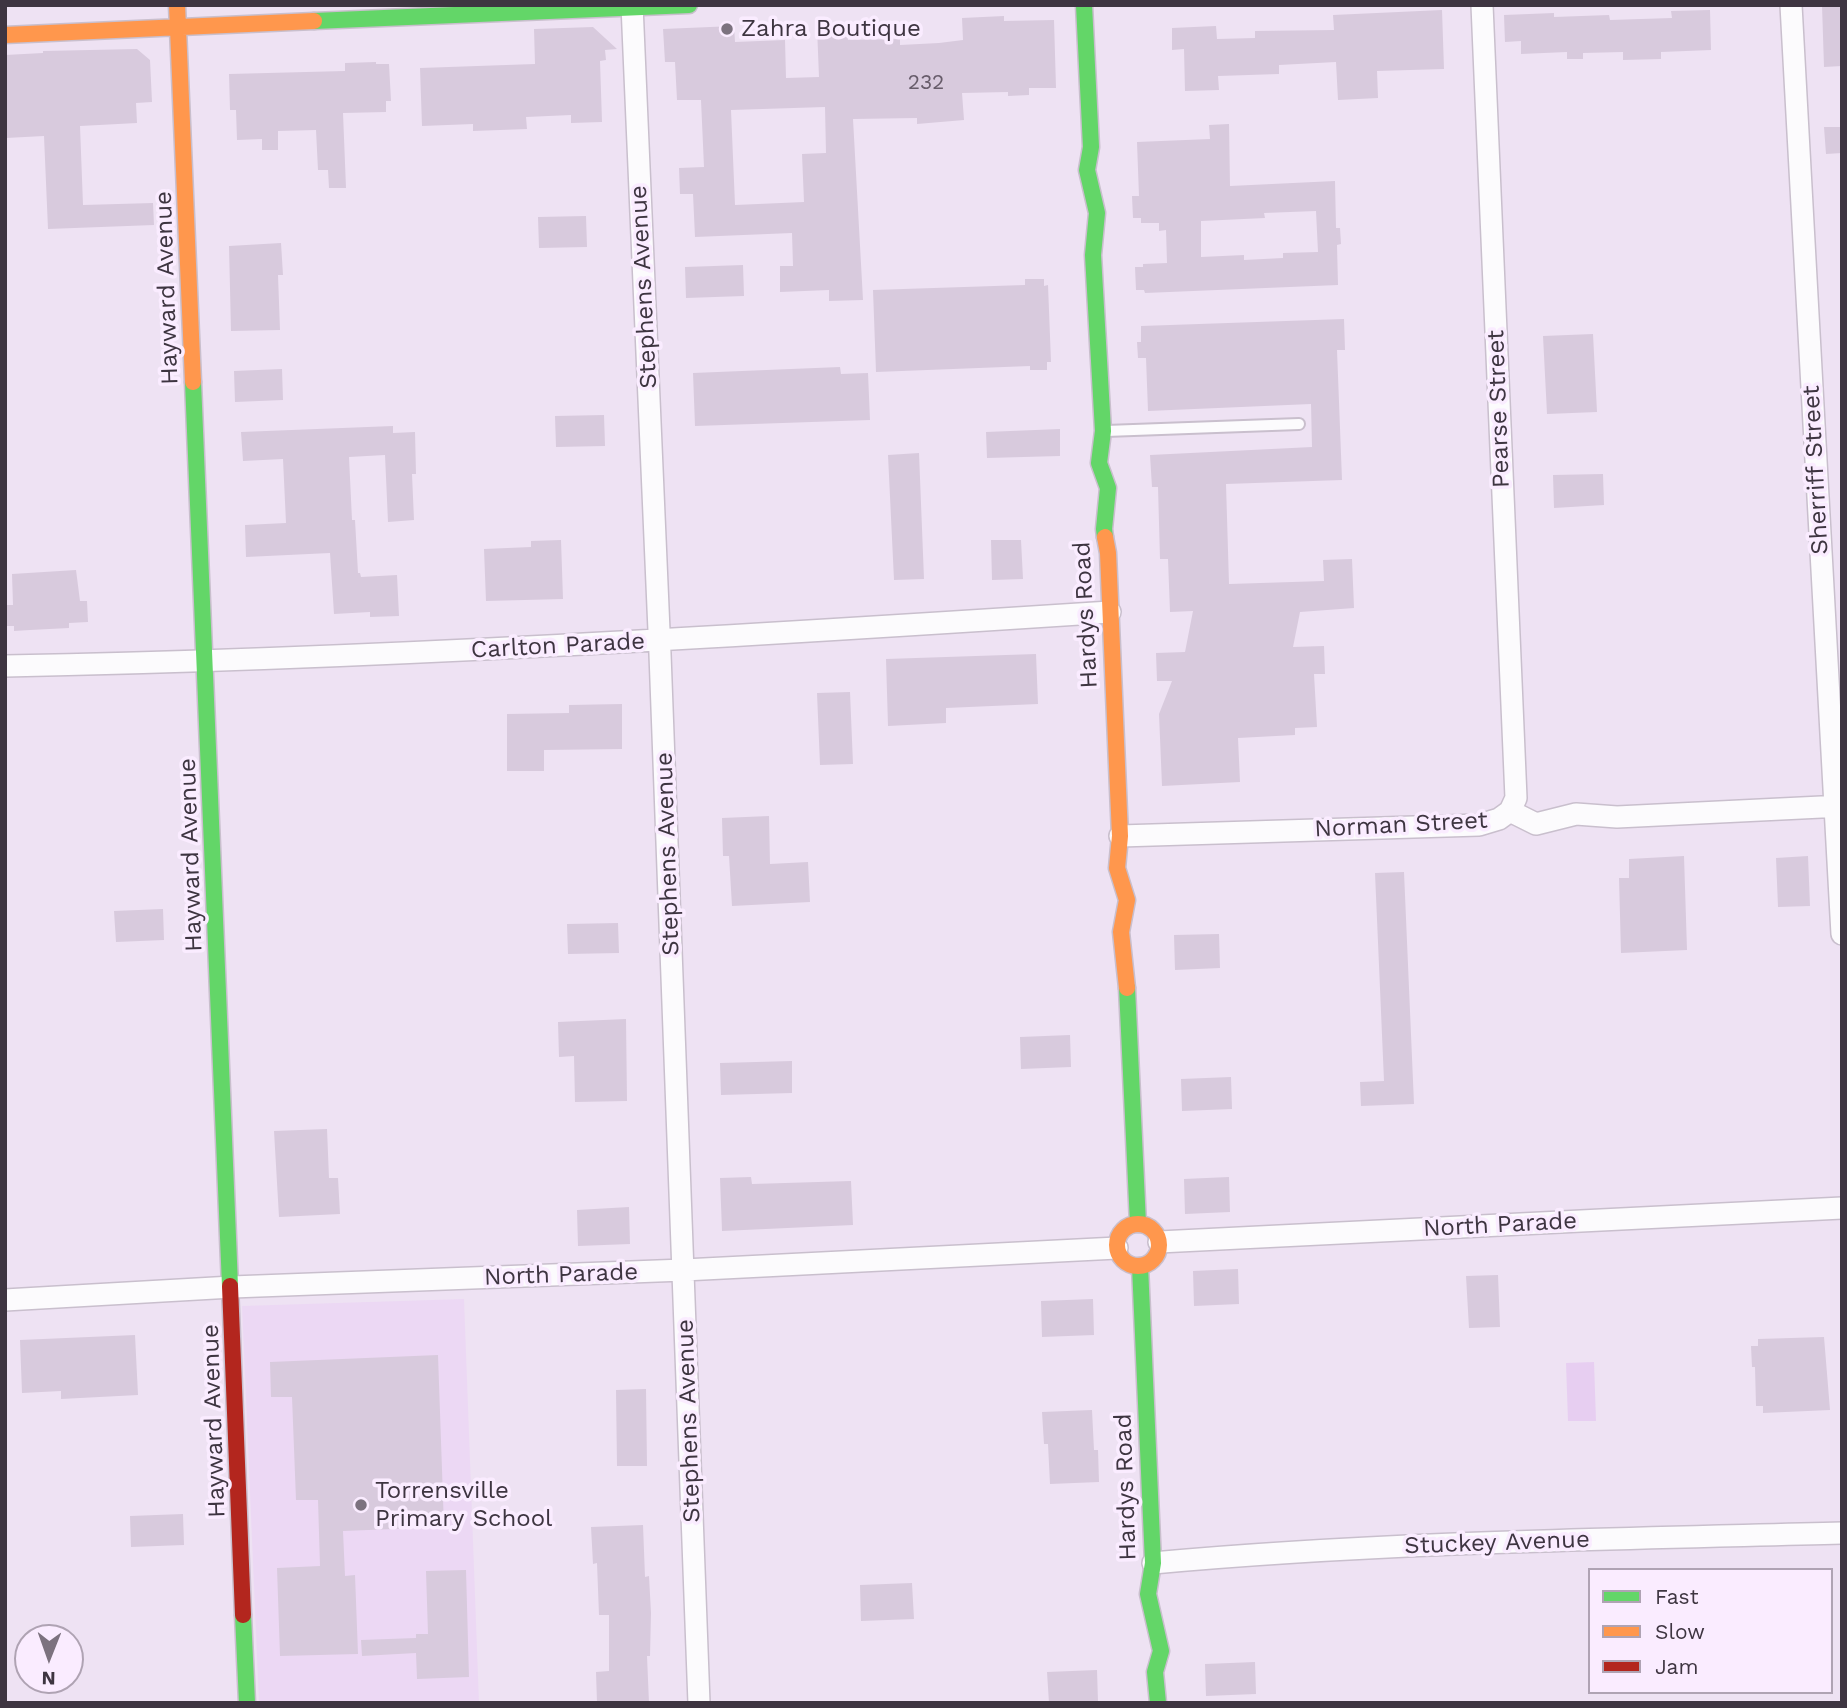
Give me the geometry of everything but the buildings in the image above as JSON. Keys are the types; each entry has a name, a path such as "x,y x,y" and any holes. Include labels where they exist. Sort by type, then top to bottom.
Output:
{"street":[{"name":"Hayward Avenue","path":"177,5 232,1287 247,1703"},
{"path":"5,35 689,5"},
{"name":"Hardys Road","path":"1084,5 1091,147 1087,170 1097,213 1093,255 1103,431 1099,463 1108,488 1104,529 1108,553 1120,836 1117,868 1127,900 1121,932 1126,970 1138,1224"},
{"name":"Pearse Street","path":"1482,5 1516,798 1510,811"},
{"name":"Sherriff Street","path":"1791,5 1838,806 1842,934"},
{"name":"Stephens Avenue","path":"632,6 699,1703"},
{"name":"Carlton Parade","path":"5,666 205,662 659,642 1110,612"},
{"name":"Norman Street","path":"1120,836 1479,825 1500,819 1510,811 1536,824 1576,814 1617,817 1838,806"},
{"name":"North Parade","path":"1159,1242 1842,1208"},
{"path":"1138,1224 1147,1226 1155,1233 1159,1242 1158,1253 1151,1262 1140,1266 1129,1265 1121,1258 1117,1248 1119,1237 1126,1228 1138,1224"},
{"name":"North Parade","path":"5,1300 232,1287 684,1270 1117,1248"},
{"name":"Hardys Road","path":"1140,1266 1153,1563 1148,1594 1161,1651 1154,1672 1158,1703"},
{"name":"Stuckey Avenue","path":"1153,1563 1238,1555 1377,1548 1842,1533"}],"lane":[{"path":"1103,431 1299,424"}],"shaded area":[{"name":"Torrensville Primary School","path":"464,1299 479,1703 259,1703 242,1306"},
{"path":"1594,1362 1596,1421 1568,1421 1566,1363"}],"traffic: fast":[{"path":"314,21 689,5"},
{"path":"1084,5 1091,147 1087,170 1097,213 1093,255 1103,431 1099,463 1108,488 1105,537"},
{"path":"193,382 230,1286"},
{"path":"1127,988 1138,1224"},
{"path":"1140,1266 1153,1563 1148,1594 1161,1651 1155,1672 1158,1703"},
{"path":"243,1615 247,1703"}],"traffic: slow":[{"path":"177,5 193,382"},
{"path":"5,35 314,21"},
{"path":"1105,537 1108,553 1120,836 1117,868 1127,900 1121,932 1127,988"},
{"path":"1138,1224 1153,1230 1159,1245 1153,1260 1138,1266 1123,1260 1117,1245 1123,1230 1138,1224"}],"traffic: jam":[{"path":"230,1286 243,1615"}],"place":[{"name":"Zahra Boutique","path":"727,29"},
{"name":"Torrensville Primary School","path":"361,1505"}]}
